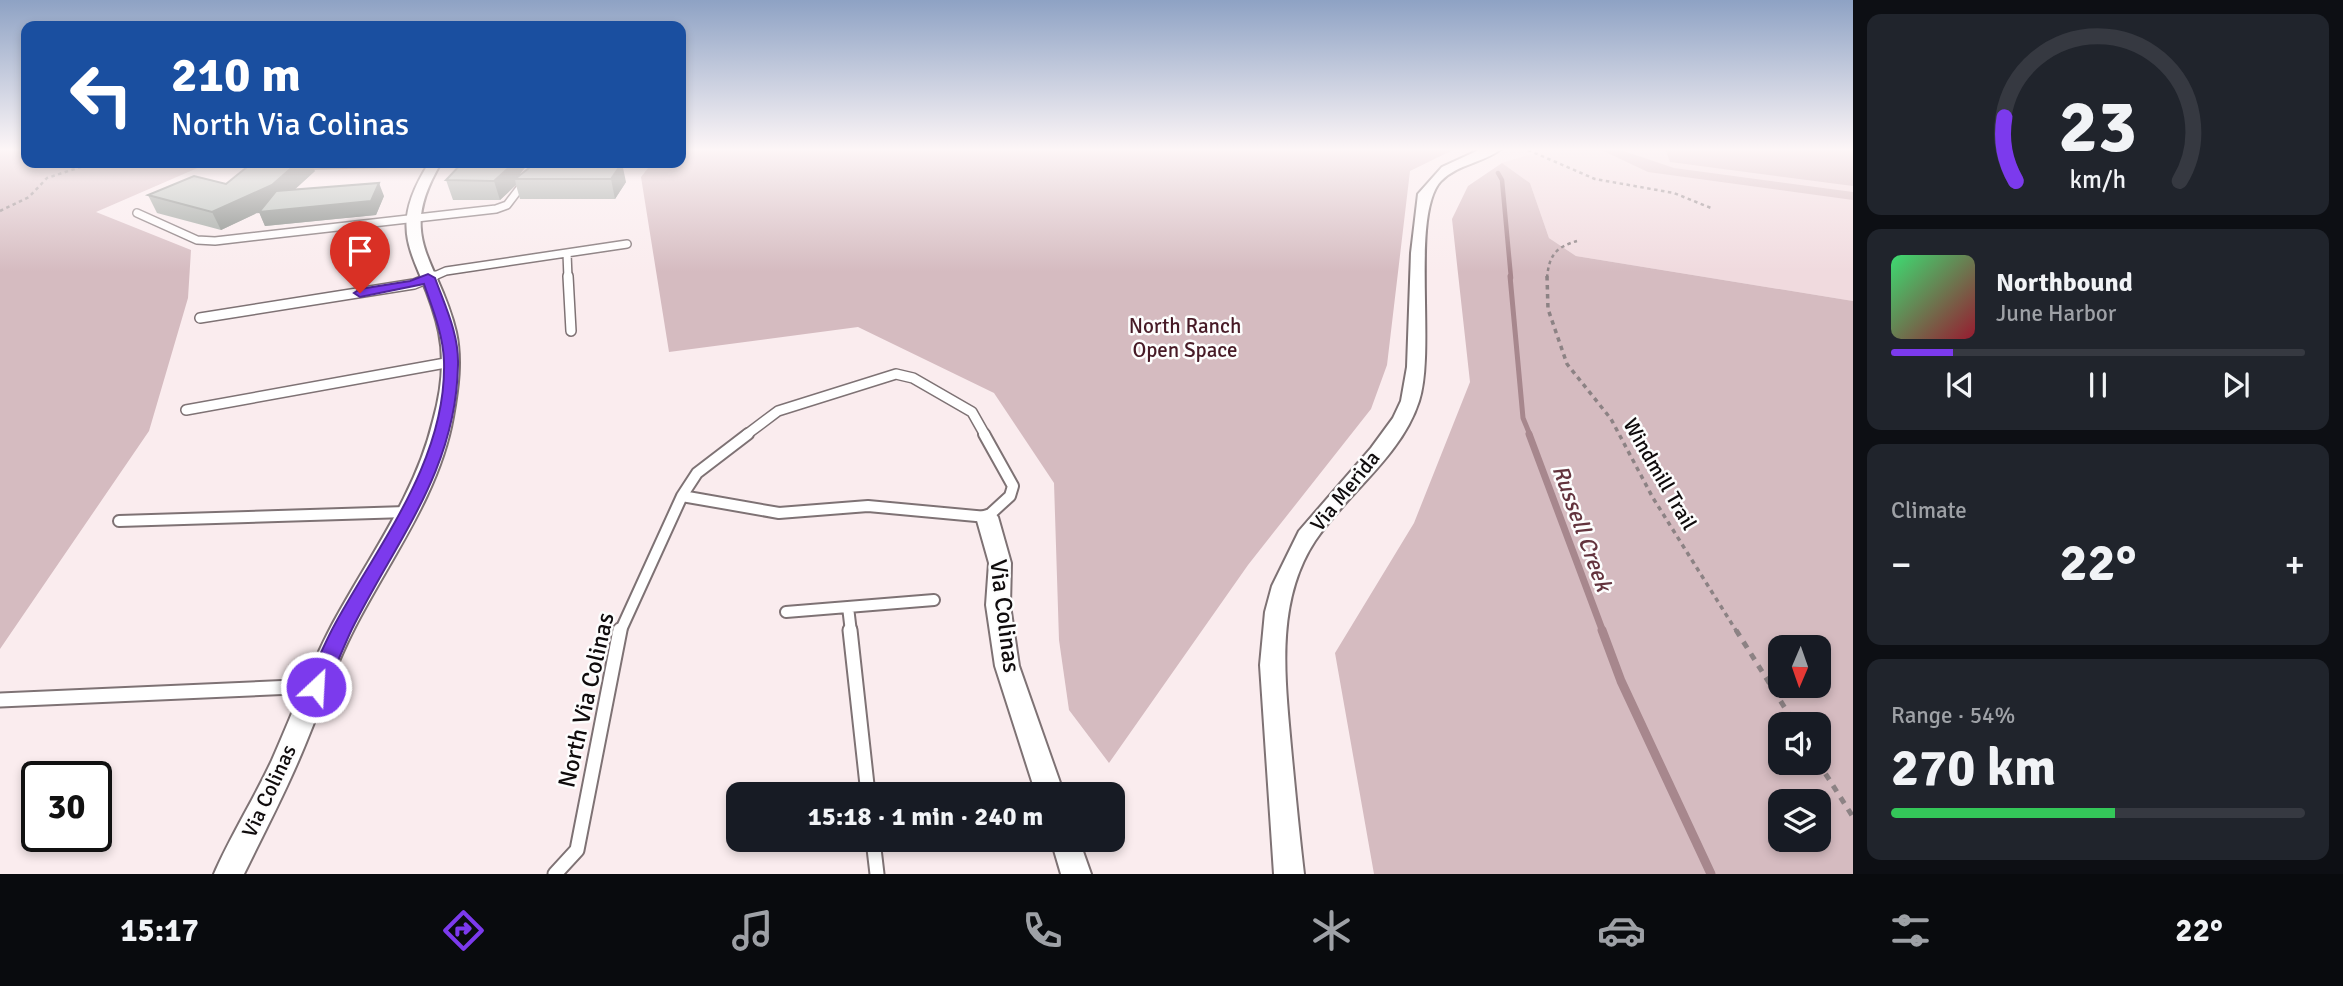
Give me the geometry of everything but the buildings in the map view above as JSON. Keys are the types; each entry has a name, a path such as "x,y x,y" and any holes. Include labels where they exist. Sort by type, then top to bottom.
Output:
{"street":[{"name":"Via Colinas","path":"229,874 283,765 343,628 427,479 445,418 451,362 447,327 415,236 413,216 419,190"},
{"name":"Via Merida","path":"1289,874 1271,674 1273,620 1278,594 1307,537 1379,450 1409,402 1416,360 1417,292 1427,190"},
{"name":"Via Colinas","path":"987,517 1000,563 998,605 1007,666 1046,782"},
{"path":"1069,852 1076,874"}],"lane":[{"path":"137,214 205,241 502,208 517,190"},
{"path":"200,318 414,284 446,271 627,244"},
{"path":"568,253 571,331"},
{"path":"186,410 451,362"},
{"name":"North Via Colinas","path":"555,874 577,850 621,625 682,496 698,473 778,411 896,374 913,377 972,412 1013,486 1010,496 987,517"},
{"path":"682,496 779,513 869,506 987,517"},
{"path":"119,521 410,512"},
{"path":"786,612 934,600"},
{"path":"848,607 867,782"},
{"path":"0,700 285,685 316,687"},
{"path":"874,852 877,874"}],"path":[{"path":"0,211 29,197 34,190"},
{"path":"1642,190 1694,196 1711,208"},
{"name":"Windmill Trail","path":"1577,241 1559,246 1552,254 1547,274 1548,309 1567,364 1611,419 1653,498 1787,712"},
{"path":"1826,775 1853,817"}],"shaded area":[{"path":"1532,190 1853,190 1853,301 1576,256 1549,238"}],"green space":[{"path":"0,190 147,190 96,212 191,250 188,298 149,431 0,649"},
{"name":"North Ranch Open Space","path":"643,190 1408,190 1387,365 1371,409 1248,565 1109,763 1069,710 1059,640 1054,483 994,393 858,327 669,352"},
{"path":"1466,190 1532,190 1549,238 1576,256 1853,301 1853,874 1374,874 1335,653 1414,523 1470,382 1452,219"},
{"path":"1778,190 1853,192 1853,200"}],"waterway":[{"name":"Russell Creek","path":"1503,190 1511,278"},
{"name":"Russell Creek","path":"1510,276 1523,418 1530,435"},
{"name":"Russell Creek","path":"1529,434 1603,632"},
{"name":"Russell Creek","path":"1602,630 1621,681 1711,874"}],"route":[{"path":"316,687 343,628 427,479 445,418 449,387 451,362 447,327 428,278 414,284 360,293"}]}
